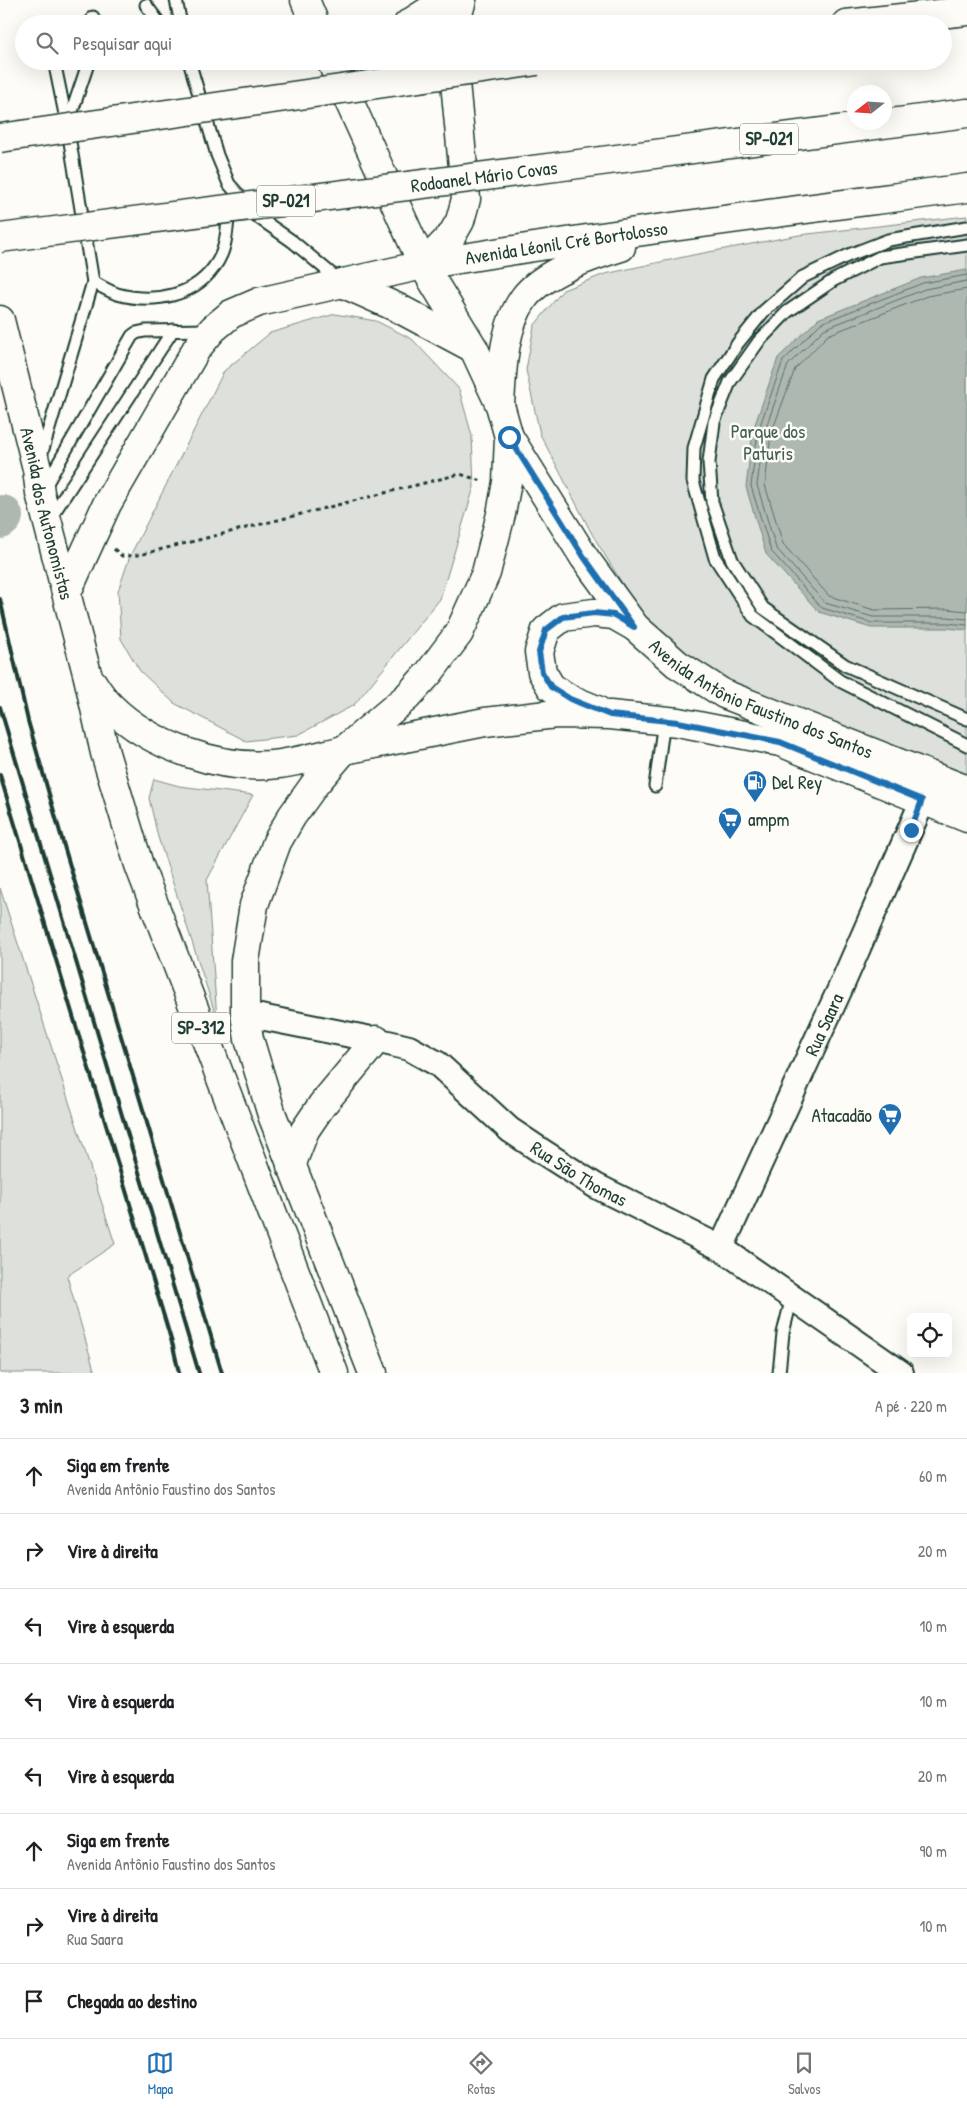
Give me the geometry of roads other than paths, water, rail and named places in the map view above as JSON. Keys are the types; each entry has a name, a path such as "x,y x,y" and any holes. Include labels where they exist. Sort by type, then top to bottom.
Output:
{"main road":[{"path":"305,0 311,15"},
{"path":"422,15 446,0"},
{"path":"458,15 462,0"},
{"path":"930,15 967,11"},
{"path":"338,70 423,265 474,349 500,405 509,437 507,482 486,573 459,633 429,673 407,697 344,750"},
{"path":"423,265 452,235 460,221 466,199 455,70"},
{"path":"0,138 474,70"},
{"name":"Rodoanel Mário Covas","path":"0,238 967,113"},
{"name":"Avenida Léonil Cré Bortolosso","path":"67,592 107,504 197,348 213,329 231,314 259,302 423,265 504,251 967,188"},
{"name":"Avenida Léonil Cré Bortolosso","path":"500,405 503,359 512,324 525,298 542,282 548,277 592,256 709,222"},
{"path":"342,283 398,308 474,349"},
{"name":"Avenida dos Autonomistas","path":"0,320 48,522 88,677"},
{"name":"Avenida Antônio Faustino dos Santos","path":"509,437 584,557 634,627 677,664 724,694 967,790"},
{"path":"610,715 570,699 551,687 542,672 539,652 546,630 563,617 594,613 614,615 634,627"},
{"name":"Avenida Antônio Faustino dos Santos","path":"88,677 110,706 144,734 188,754 234,764 278,764 484,722 556,714 610,715 664,720 780,742 967,818"},
{"name":"SP-312","path":"88,677 105,753 139,865 334,1373"},
{"name":"SP-312","path":"344,750 315,784 292,816 277,842 264,875 254,904 245,961 245,1014 251,1049 272,1115 372,1373"},
{"path":"291,1166 309,1124 322,1105 376,1040"}],"street":[{"name":"Rua Saara","path":"721,1248 844,980 922,800"},
{"name":"Rua São Thomas","path":"245,1014 409,1048 438,1064 510,1130 596,1186 721,1248 901,1373"}],"lane":[{"path":"176,0 179,15"},
{"path":"146,5 153,15"},
{"path":"39,481 93,282 67,124 56,70"},
{"path":"67,124 86,70"},
{"path":"191,70 217,155 229,184 259,218 292,241 342,283"},
{"path":"93,282 115,294 144,299 168,297 188,290 204,278 218,260 226,236 229,184"},
{"path":"967,227 888,240 849,255 803,277 764,311 738,343 714,379 694,448 693,481 715,558 753,616 840,681 967,745"},
{"path":"967,245 880,257 834,280 787,312 759,341 730,382 714,422 709,462 712,502 732,560 763,608 845,665 967,719"},
{"path":"39,481 132,336 145,331 213,329"},
{"path":"48,522 173,330"},
{"path":"655,786 664,720"},
{"path":"779,1373 783,1333 792,1297"}],"water":[{"path":"967,270 967,630 947,628 871,628 819,612 766,554 746,487 753,430 778,358 818,319 921,278"}],"railway":[{"path":"0,599 28,721 222,1373"},
{"path":"0,707 199,1373"},
{"path":"0,775 173,1346 179,1373"}],"place":[{"name":"Del Rey","path":"755,803"},
{"name":"ampm","path":"730,840"},
{"name":"Atacadão","path":"890,1136"}],"park label":[{"name":"Parque dos Paturis","path":"768,442"}]}
